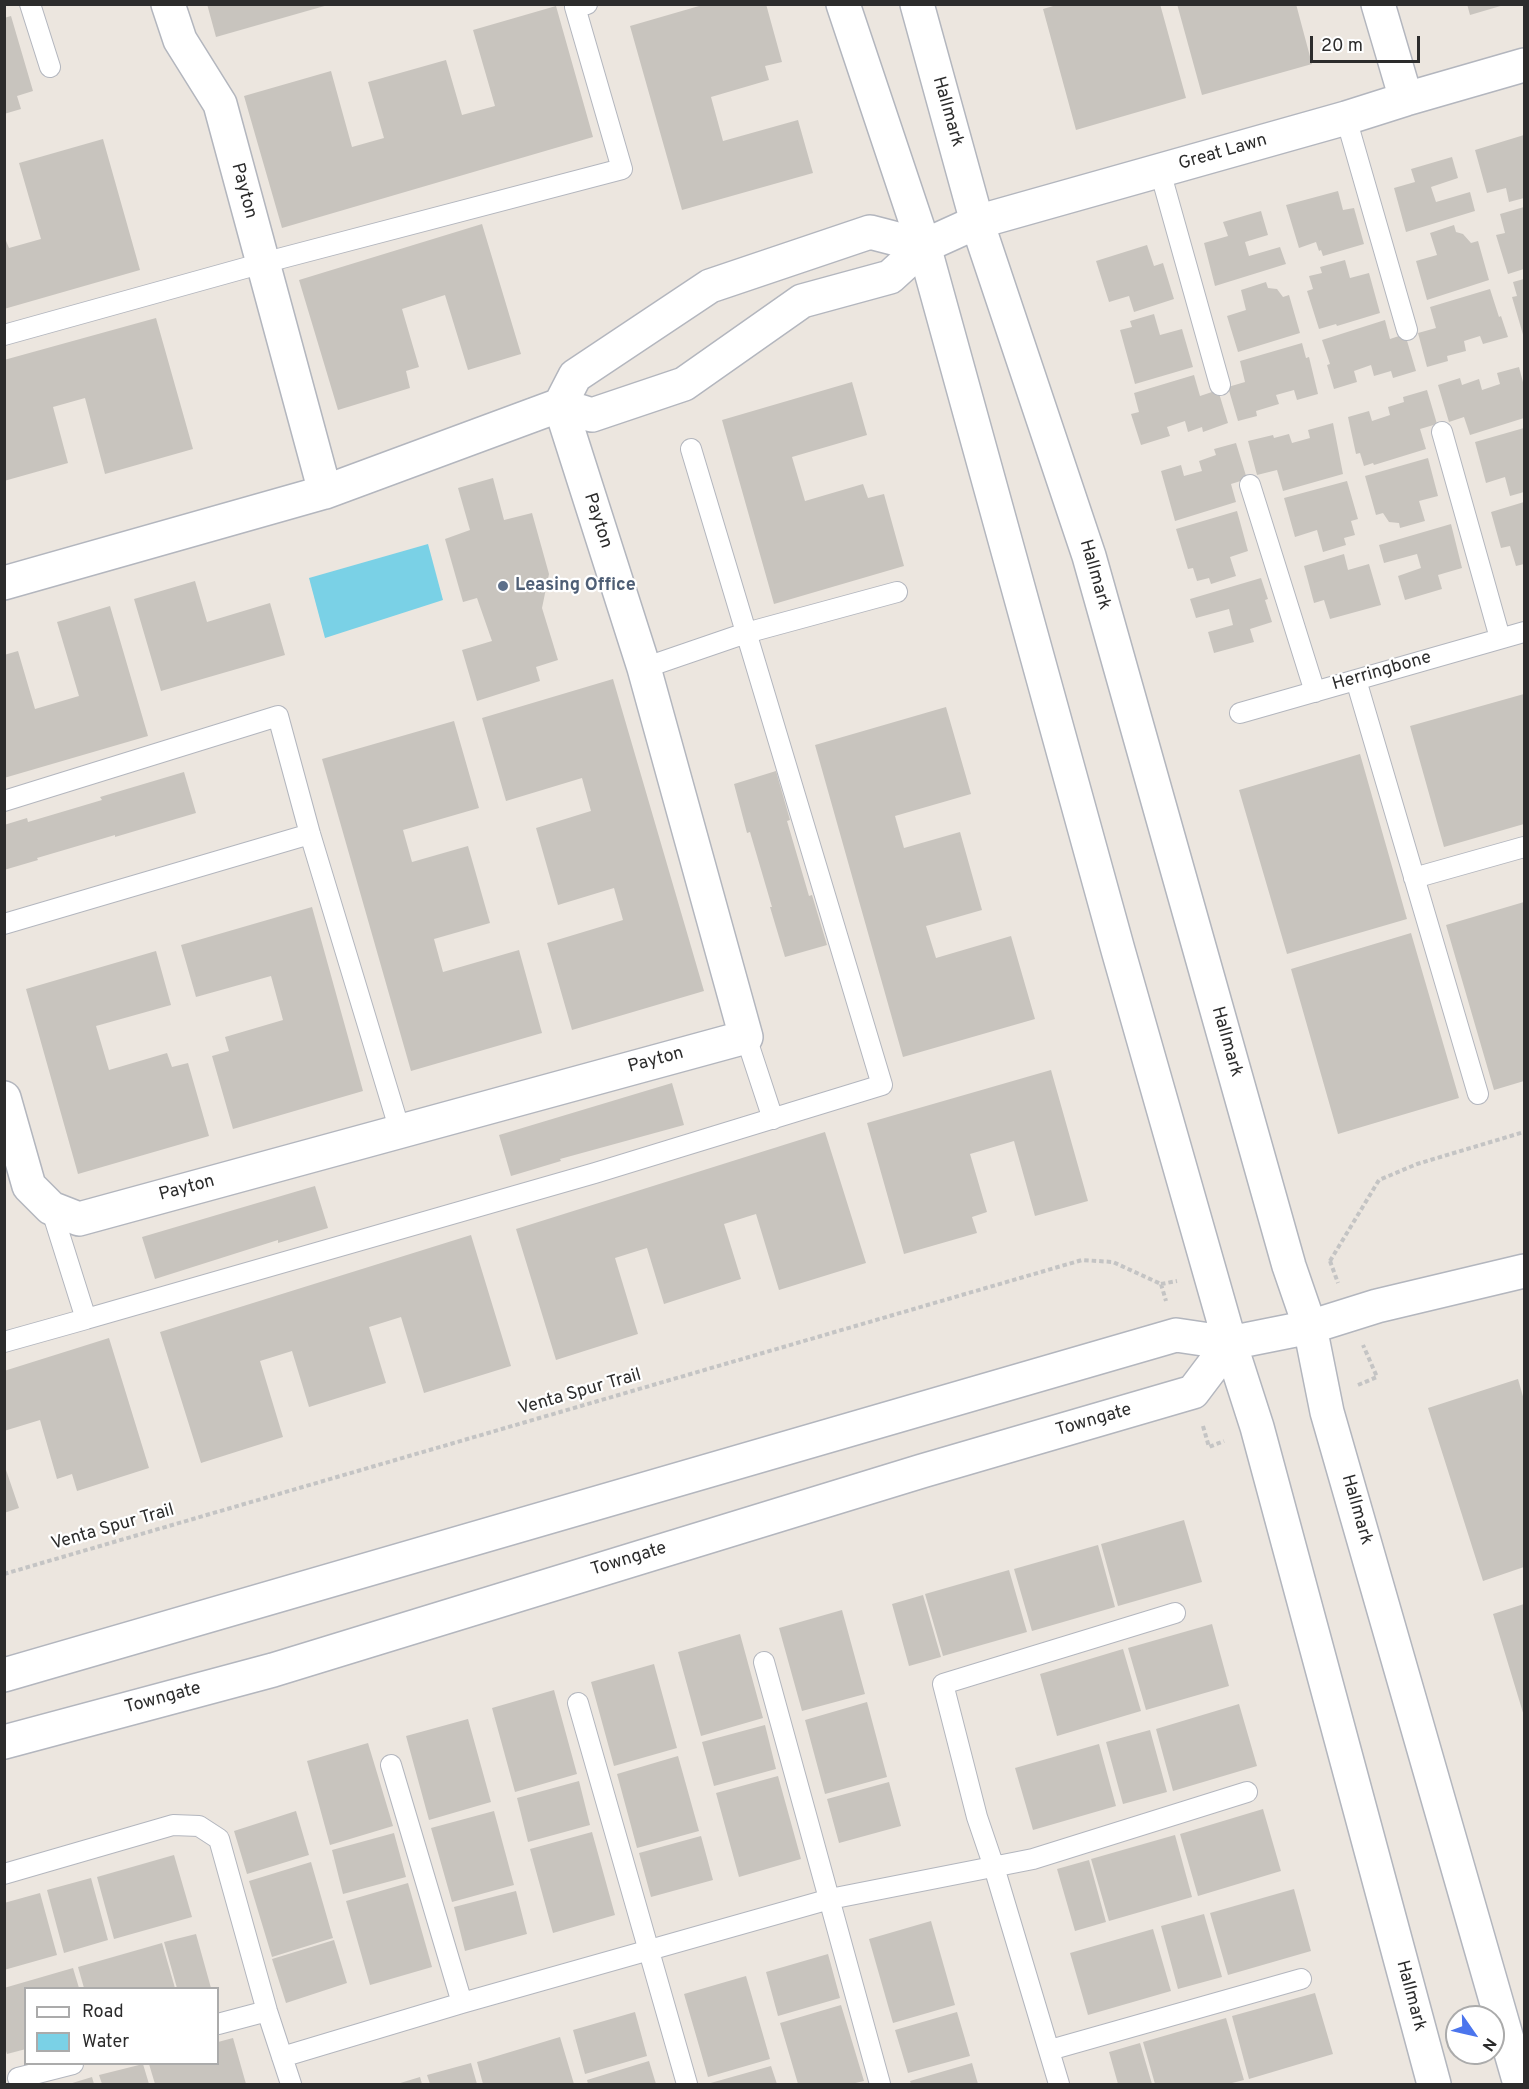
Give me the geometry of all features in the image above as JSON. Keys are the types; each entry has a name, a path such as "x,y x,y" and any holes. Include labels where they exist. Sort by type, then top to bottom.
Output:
{"street":[{"name":"Payton","path":"168,4 180,40 220,104 325,492"},
{"name":"Hallmark","path":"843,4 924,246 1118,950 1230,1343 1257,1427 1434,2085"},
{"name":"Hallmark","path":"917,4 977,222 1089,556 1289,1266 1310,1327 1327,1412 1520,2085"},
{"path":"1378,4 1406,99"},
{"name":"Great Lawn","path":"924,246 977,222 1346,118 1524,65"},
{"path":"560,405 575,376 710,286 870,232 924,246"},
{"path":"4,583 325,492 560,405 592,415 684,384 802,301 890,277 924,246"},
{"name":"Payton","path":"4,1098 29,1186 51,1208 79,1219 746,1037 644,668 560,405"},
{"path":"4,1675 1176,1335 1230,1343 1310,1327 1377,1306 1524,1271"},
{"name":"Towngate","path":"4,1742 273,1670 922,1471 1193,1392 1230,1343"}],"lane":[{"path":"30,4 50,68"},
{"path":"4,335 263,263 622,169 575,7 587,4"},
{"path":"1346,118 1407,330"},
{"path":"1160,171 1220,385"},
{"path":"1442,432 1500,639"},
{"path":"4,1342 584,1176 882,1085 691,448"},
{"path":"1250,484 1315,692"},
{"path":"644,668 746,633 897,592"},
{"name":"Herringbone","path":"1240,713 1524,632"},
{"path":"1356,680 1478,1094"},
{"path":"4,801 278,716 310,834 400,1131"},
{"path":"4,924 310,834"},
{"path":"1414,878 1524,847"},
{"path":"746,1037 773,1119"},
{"path":"51,1208 86,1319"},
{"path":"1059,2085 977,1817 943,1684 1175,1613"},
{"path":"764,1662 880,2085"},
{"path":"578,1703 687,2085"},
{"path":"391,1765 462,2002"},
{"path":"282,2057 462,2002 830,1899 1033,1859 1247,1792"},
{"path":"4,1874 173,1825 198,1826 219,1839 267,2011 291,2085"},
{"path":"1050,2050 1301,1979"},
{"path":"219,2024 267,2011"},
{"path":"18,2078 69,2065"}],"path":[{"path":"1330,1261 1379,1180 1417,1164 1524,1132"},
{"name":"Venta Spur Trail","path":"4,1574 1082,1260 1113,1262 1161,1284"}],"water":[{"path":"428,544 443,600 325,638 309,578"}],"building":[{"path":"207,4 328,4 328,5 216,37"},
{"path":"706,4 766,4 782,62 765,66 769,80 711,97 723,141 798,120 813,173 682,210 630,26"},
{"path":"1060,4 1160,4 1186,98 1076,130 1043,9"},
{"path":"1177,4 1296,4 1312,64 1202,95"},
{"path":"1467,4 1504,4 1504,5 1470,15"},
{"path":"556,6 593,137 282,228 244,96 331,71 352,147 384,138 368,82 446,60 462,115 495,106 473,30"},
{"path":"11,16 33,91 17,96 21,109 4,114 4,18"},
{"path":"1524,135 1524,198 1509,202 1506,188 1487,193 1475,150"},
{"path":"103,139 140,270 4,309 4,236 9,248 41,239 19,163"},
{"path":"1452,157 1458,178 1431,187 1436,202 1470,192 1475,211 1406,232 1394,188 1415,182 1411,169"},
{"path":"1338,191 1343,210 1354,208 1364,244 1323,256 1316,242 1299,248 1286,205"},
{"path":"1524,207 1524,269 1508,274 1496,235 1505,233 1500,214"},
{"path":"1261,211 1268,235 1245,242 1249,256 1280,247 1286,264 1215,286 1204,243 1228,236 1223,222"},
{"path":"482,224 521,354 468,370 445,295 402,309 419,367 406,371 410,388 338,410 299,280"},
{"path":"1454,225 1456,232 1463,234 1471,243 1478,241 1489,280 1427,300 1416,261 1437,255 1430,233"},
{"path":"1147,245 1154,266 1163,263 1174,299 1134,312 1129,296 1109,302 1096,261"},
{"path":"1345,260 1350,278 1369,273 1380,313 1319,329 1307,291 1313,289 1309,276 1322,273 1320,267"},
{"path":"1524,279 1524,338 1512,297 1517,296 1513,282"},
{"path":"1266,282 1268,288 1277,289 1283,297 1289,295 1300,333 1238,352 1227,316 1246,310 1241,290"},
{"path":"1490,289 1508,337 1483,344 1480,336 1464,341 1466,351 1447,356 1448,361 1427,367 1418,333 1436,328 1430,307"},
{"path":"1154,314 1160,335 1182,329 1193,367 1135,384 1120,330 1132,327 1130,321"},
{"path":"156,318 193,449 105,474 85,398 53,407 68,463 4,481 4,360"},
{"path":"1385,320 1390,339 1405,334 1416,371 1393,378 1391,371 1374,376 1371,365 1354,371 1357,382 1334,389 1327,365 1330,364 1322,340"},
{"path":"1302,343 1306,358 1309,357 1318,394 1297,400 1294,390 1276,395 1279,404 1256,411 1257,416 1238,421 1228,387 1245,382 1240,361"},
{"path":"1519,367 1524,386 1524,418 1470,435 1464,417 1449,422 1438,385 1460,378 1462,385 1479,379 1482,390 1500,384 1497,373"},
{"path":"1194,375 1200,396 1218,390 1228,423 1203,432 1202,427 1188,432 1185,421 1167,427 1170,436 1141,445 1131,414 1139,412 1134,393"},
{"path":"852,382 867,435 792,457 805,501 863,484 868,498 884,494 904,566 774,604 722,420"},
{"path":"1427,390 1437,424 1420,429 1426,449 1364,466 1360,453 1356,454 1348,417 1369,411 1372,421 1390,415 1388,407 1404,402 1403,397"},
{"path":"1333,423 1343,474 1283,491 1277,470 1257,475 1248,441 1289,434 1292,443 1310,438 1308,430"},
{"path":"1524,428 1524,492 1510,496 1505,477 1486,483 1475,442"},
{"path":"1236,443 1247,479 1231,484 1236,502 1175,521 1161,471 1181,465 1184,476 1202,471 1199,461 1216,455 1214,449"},
{"path":"1428,458 1438,496 1419,501 1425,521 1400,528 1399,523 1389,522 1383,513 1376,515 1365,476"},
{"name":"Leasing Office","path":"493,478 504,520 532,513 549,574 542,608 558,660 536,667 540,681 477,701 462,650 492,641 477,598 463,602 445,539 470,530 458,488"},
{"path":"1347,481 1358,519 1351,521 1355,535 1344,538 1346,545 1323,552 1317,530 1295,537 1284,498"},
{"path":"1524,502 1524,564 1516,566 1510,546 1501,548 1491,512"},
{"path":"1237,511 1248,551 1230,557 1236,576 1211,584 1209,578 1197,581 1193,568 1188,569 1176,529"},
{"path":"1451,524 1462,568 1438,575 1442,589 1405,600 1398,576 1421,568 1417,554 1384,563 1379,545"},
{"path":"1344,554 1348,570 1369,564 1381,605 1330,619 1324,600 1314,603 1304,566"},
{"path":"1261,578 1272,622 1250,629 1254,642 1214,653 1208,632 1233,625 1229,609 1196,618 1190,599"},
{"path":"195,581 207,622 270,603 285,655 161,691 134,599"},
{"path":"110,606 148,736 4,778 4,655 18,651 35,709 79,696 57,622"},
{"path":"613,679 704,991 572,1030 547,943 623,920 614,888 558,905 536,828 591,811 582,778 506,801 482,718"},
{"path":"1524,694 1524,824 1444,847 1410,726"},
{"path":"946,707 971,794 895,816 904,848 960,832 982,910 926,926 936,958 1011,936 1035,1019 903,1057 815,745"},
{"path":"454,721 479,808 403,830 412,862 468,846 490,923 434,939 443,972 519,950 542,1033 411,1071 322,759"},
{"path":"1360,754 1407,919 1287,954 1239,790"},
{"path":"776,771 790,820 787,821 809,896 812,895 827,945 785,957 734,784"},
{"path":"184,772 196,813 37,858 38,860 4,870 4,825 27,818 28,822 102,800 100,797"},
{"path":"1524,902 1524,1081 1494,1090 1446,925"},
{"path":"312,907 363,1091 233,1129 212,1056 229,1051 225,1037 283,1020 271,976 196,997 181,945"},
{"path":"1411,933 1459,1098 1338,1134 1291,969"},
{"path":"156,951 171,1005 96,1026 109,1070 167,1053 172,1067 188,1063 209,1136 78,1174 26,989"},
{"path":"1051,1070 1088,1201 1035,1216 1014,1141 970,1154 987,1212 972,1217 977,1233 904,1254 867,1123"},
{"path":"672,1083 684,1125 560,1159 561,1161 511,1176 499,1135"},
{"path":"825,1132 866,1263 779,1290 756,1214 724,1224 741,1279 664,1304 647,1248 615,1258 638,1334 556,1360 516,1229"},
{"path":"315,1186 328,1228 278,1243 278,1240 155,1279 142,1237"},
{"path":"471,1235 511,1366 424,1393 401,1317 369,1327 386,1383 309,1407 292,1351 260,1361 283,1437 201,1463 160,1332"},
{"path":"109,1338 149,1468 77,1491 72,1474 57,1479 40,1420 4,1431 4,1371"},
{"path":"1518,1379 1524,1400 1524,1567 1483,1581 1428,1408"},
{"path":"4,1464 19,1508 4,1513"},
{"path":"1184,1520 1202,1582 1118,1606 1101,1544"},
{"path":"1098,1545 1115,1607 1032,1631 1014,1569"},
{"path":"1009,1570 1027,1632 943,1656 925,1594"},
{"path":"923,1595 941,1657 909,1666 892,1604"},
{"path":"1524,1604 1524,1716 1493,1614"},
{"path":"842,1610 865,1694 802,1711 779,1628"},
{"path":"1212,1624 1229,1686 1146,1710 1128,1648"},
{"path":"740,1634 763,1718 701,1736 678,1652"},
{"path":"1123,1649 1141,1711 1057,1736 1040,1674"},
{"path":"654,1664 677,1748 614,1766 591,1682"},
{"path":"554,1690 577,1774 515,1792 492,1708"},
{"path":"867,1702 887,1777 825,1794 805,1720"},
{"path":"1239,1704 1257,1766 1173,1791 1156,1729"},
{"path":"468,1719 491,1802 429,1820 406,1736"},
{"path":"765,1725 776,1769 714,1786 702,1742"},
{"path":"1150,1730 1167,1792 1123,1804 1106,1742"},
{"path":"368,1743 393,1826 330,1845 307,1761"},
{"path":"1099,1744 1116,1806 1033,1830 1015,1768"},
{"path":"678,1756 699,1831 637,1848 617,1774"},
{"path":"778,1776 801,1859 739,1877 716,1793"},
{"path":"579,1781 590,1825 528,1842 517,1798"},
{"path":"889,1782 901,1826 839,1843 827,1799"},
{"path":"1263,1809 1281,1871 1198,1896 1180,1834"},
{"path":"296,1811 309,1855 247,1874 234,1831"},
{"path":"494,1811 514,1885 452,1902 431,1828"},
{"path":"592,1832 615,1915 553,1933 530,1849"},
{"path":"394,1833 406,1877 343,1894 332,1850"},
{"path":"1175,1835 1192,1897 1109,1921 1091,1859"},
{"path":"701,1836 713,1880 651,1897 639,1853"},
{"path":"174,1855 192,1917 114,1939 97,1877"},
{"path":"1089,1860 1106,1922 1075,1931 1057,1869"},
{"path":"311,1862 333,1938 272,1957 249,1881"},
{"path":"91,1878 108,1940 64,1953 47,1890"},
{"path":"408,1883 432,1967 370,1985 346,1901"},
{"path":"1294,1889 1311,1951 1228,1975 1210,1913"},
{"path":"516,1891 527,1934 465,1951 454,1907"},
{"path":"40,1893 57,1955 4,1970 4,1903"},
{"path":"1204,1914 1222,1977 1178,1989 1161,1926"},
{"path":"931,1921 955,2005 893,2023 869,1939"},
{"path":"1153,1929 1171,1991 1088,2015 1070,1953"},
{"path":"196,1934 211,1987 177,1987 164,1942"},
{"path":"334,1940 347,1983 286,2003 272,1959"},
{"path":"162,1943 175,1987 84,1987 78,1967"},
{"path":"828,1954 840,1998 778,2016 766,1972"},
{"path":"73,1968 79,1987 24,1987 24,2050 7,2054 4,2045 4,1988"},
{"path":"746,1976 770,2059 708,2077 684,1994"},
{"path":"1315,1993 1333,2054 1249,2079 1232,2016"},
{"path":"841,2005 864,2081 851,2084 798,2084 780,2023"},
{"path":"635,2012 647,2056 585,2074 573,2030"},
{"path":"957,2012 970,2056 908,2073 895,2030"},
{"path":"1226,2018 1244,2080 1228,2084 1155,2084 1143,2042"},
{"path":"560,2037 574,2084 483,2084 477,2062"},
{"path":"233,2038 246,2084 155,2084 149,2065 219,2065 219,2042"},
{"path":"1140,2043 1152,2084 1118,2084 1109,2052"},
{"path":"649,2061 656,2084 588,2084 587,2080"},
{"path":"471,2063 477,2084 430,2084 427,2075"},
{"path":"972,2063 978,2084 911,2084 910,2081"},
{"path":"143,2065 149,2084 102,2084 99,2075"},
{"path":"771,2066 777,2084 707,2084"},
{"path":"92,2077 94,2084 69,2084"},
{"path":"420,2077 422,2084 397,2084"}],"place":[{"name":"Leasing Office","path":"503,586"}]}
